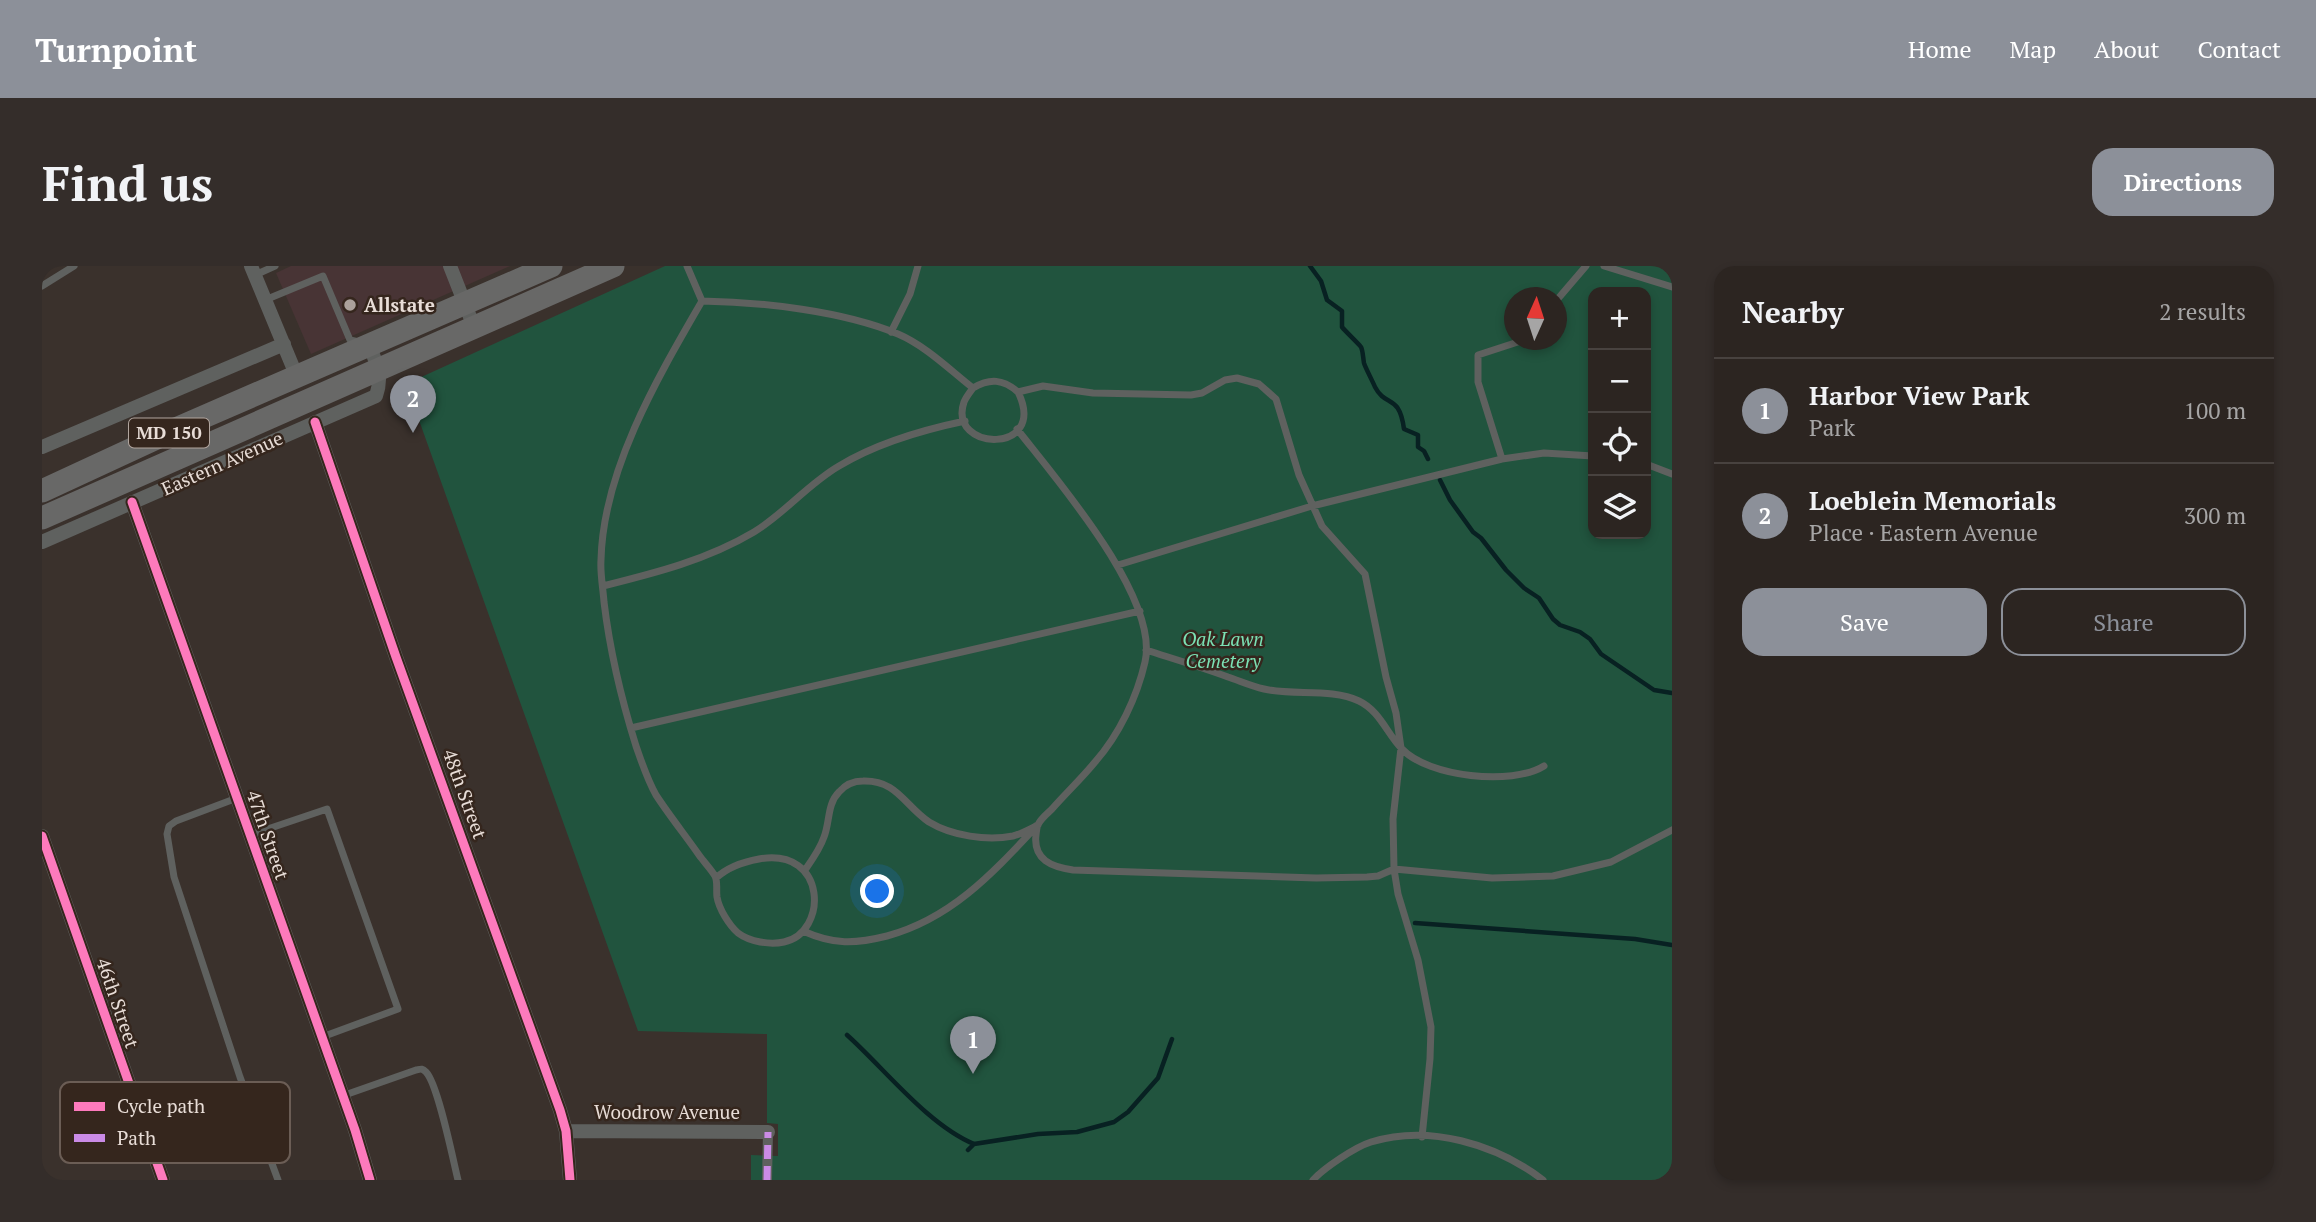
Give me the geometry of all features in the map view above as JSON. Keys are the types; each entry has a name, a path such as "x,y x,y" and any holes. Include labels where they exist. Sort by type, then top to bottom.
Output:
{"main road":[{"name":"Eastern Avenue","path":"42,518 311,411 379,369 613,266"},
{"name":"MD 150","path":"42,491 546,267"},
{"path":"297,377 311,411"}],"street":[{"path":"450,266 474,327"},
{"path":"253,271 297,377"},
{"path":"42,447 284,344"},
{"path":"369,345 379,369"},
{"name":"Eastern Avenue","path":"42,541 132,502 311,411"},
{"name":"48th Street","path":"311,411 392,645 560,1110 566,1131 570,1180"},
{"name":"47th Street","path":"132,502 370,1180"},
{"name":"46th Street","path":"42,836 129,1082"},
{"name":"Woodrow Avenue","path":"566,1131 768,1132"},
{"path":"767,1180 768,1132"},
{"name":"46th Street","path":"157,1163 163,1180"}],"lane":[{"path":"42,286 74,266"},
{"path":"253,271 275,266"},
{"path":"687,266 702,301"},
{"path":"891,332 910,294 918,266"},
{"path":"1567,288 1586,266"},
{"path":"1604,266 1672,287"},
{"path":"265,300 323,276 351,340 369,345"},
{"path":"702,301 743,302 856,320 891,332 923,348 973,388"},
{"path":"702,301 654,389 623,460 604,529 600,561 615,673 647,777 657,796 716,878 717,900 723,914 737,931 747,938 782,943 803,931 813,911 811,879 805,870 793,862 766,858 738,864 716,878"},
{"path":"1502,459 1478,382 1478,355 1504,347"},
{"path":"1018,392 1043,386 1093,393 1177,396 1202,393 1225,380 1237,378 1259,384 1276,399 1298,474 1322,526 1365,574 1396,713 1401,748 1394,818 1394,869 1398,894 1418,960 1431,1027 1422,1137"},
{"path":"995,380 1008,384 1018,392 1024,410 1017,429 1003,439 990,441 978,437 971,430 965,421 964,402 973,388 983,382 995,380"},
{"path":"603,586 662,572 717,552 777,517 837,467 914,434 965,421"},
{"path":"803,931 821,939 864,942 911,930 941,915 979,884 1097,761 1137,691 1146,660 1146,650 1140,611 1126,578 1066,491 1017,429"},
{"path":"1118,565 1312,506 1502,459 1544,453 1588,456"},
{"path":"1651,466 1672,474"},
{"path":"631,728 1140,611"},
{"path":"1146,650 1265,689 1339,696 1362,702 1382,721 1401,748 1412,758 1437,769 1483,776 1528,773 1544,766"},
{"path":"805,870 824,837 831,804 837,793 855,781 885,784 899,793 930,822 954,832 992,838 1015,835 1038,825"},
{"path":"237,798 176,821 169,826 167,841 174,877 191,934 243,1082"},
{"path":"250,835 327,808 398,1009 321,1038"},
{"path":"1038,825 1035,843 1039,855 1046,863 1058,868 1316,878 1378,876 1394,869 1492,878 1553,876 1611,862 1672,830"},
{"path":"342,1096 422,1069 428,1074 435,1093 458,1180"},
{"path":"1313,1180 1368,1143 1384,1139 1422,1137 1443,1137 1477,1145 1521,1163 1543,1180"},
{"path":"272,1163 278,1180"}],"shaded area":[{"path":"291,266 510,266 311,354 276,273"}],"green space":[{"name":"Oak Lawn Cemetery","path":"665,266 1672,266 1672,1180 751,1180 751,1155 778,1156 778,1124 767,1123 767,1034 638,1031 406,384"}],"waterway":[{"path":"1310,266 1321,281 1327,300 1342,311 1342,327 1361,347 1365,365 1375,387 1383,397 1396,405 1404,429 1418,435 1418,447 1428,459"},
{"path":"1440,480 1450,500 1473,532 1481,538 1506,570 1539,598 1553,619 1590,639 1601,654 1654,690 1672,693"},
{"path":"1415,923 1635,939 1672,945"},
{"path":"847,1035 923,1110 940,1124 974,1144 1038,1134 1077,1132 1114,1122 1128,1112 1158,1078 1172,1039"},
{"path":"968,1150 974,1144"}],"marked path":[{"path":"767,1180 768,1132"}],"cycle path":[{"path":"315,422 396,657 560,1110 566,1131 570,1180"},
{"path":"132,502 355,1130 370,1180"},
{"path":"42,836 129,1082"},
{"path":"157,1163 163,1180"}],"place":[{"name":"Allstate","path":"350,305"},
{"name":"Loeblein Memorials","path":"413,433"},
{"name":"Harbor View Park","path":"973,1074"}]}
